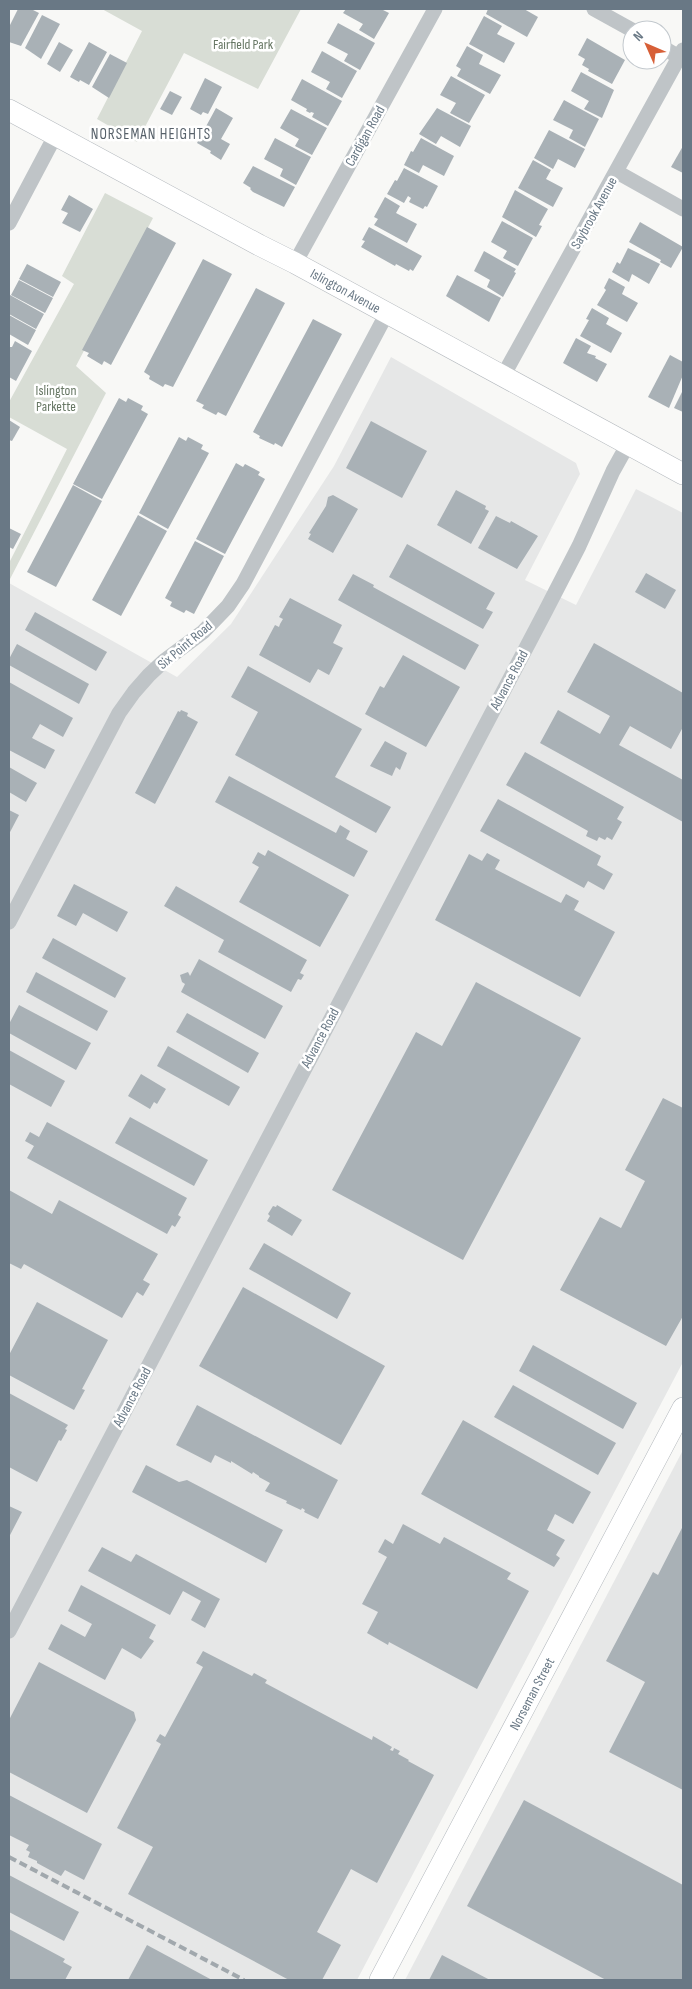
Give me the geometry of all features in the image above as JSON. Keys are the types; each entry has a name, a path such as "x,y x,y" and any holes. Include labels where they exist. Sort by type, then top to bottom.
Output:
{"main road":[{"name":"Islington Avenue","path":"9,110 250,241 296,263 683,474"},
{"name":"Norseman Street","path":"380,1980 683,1408"}],"street":[{"name":"Cardigan Road","path":"296,263 435,9"},
{"path":"594,9 622,24"},
{"name":"Saybrook Avenue","path":"503,376 681,54"},
{"path":"9,223 55,136"},
{"path":"616,172 683,209"},
{"name":"Six Point Road","path":"9,922 119,713 134,692 164,661 209,626 228,606 243,584 387,313"},
{"name":"Advance Road","path":"9,1630 541,620 628,444"}],"shaded area":[{"path":"391,357 576,463 580,474 525,580 576,605 636,489 683,513 683,1362 357,1980 9,1980 9,583 177,677 231,624 334,466"},
{"path":"683,1450 683,1980 405,1980"}],"green space":[{"name":"Fairfield Park","path":"102,9 301,9 258,89 184,53 137,142 97,119 142,31"},
{"name":"Islington Parkette","path":"105,193 153,218 76,366 106,393 9,581 9,563 67,449 9,417 9,402 74,284 62,276"}],"building":[{"path":"18,9 31,9 39,13 21,46 9,42 9,27"},
{"path":"346,9 381,9 389,13 374,39 359,30 363,24 343,13"},
{"path":"488,9 524,9 538,17 527,37 486,14"},
{"path":"42,15 60,24 41,59 25,48"},
{"path":"484,16 502,26 497,34 515,43 504,63 469,44"},
{"path":"338,23 375,43 360,70 344,61 348,54 327,43"},
{"path":"587,38 622,58 622,66 612,84 588,71 589,69 582,65 585,59 578,55"},
{"path":"59,42 73,50 60,72 47,64"},
{"path":"89,42 107,52 89,85 70,77"},
{"path":"467,46 483,55 479,64 501,75 490,94 457,76 461,69 456,66"},
{"path":"322,51 357,71 342,98 326,89 330,82 311,72"},
{"path":"110,54 127,63 109,98 92,87"},
{"path":"581,72 614,90 602,118 584,109 589,101 571,91"},
{"path":"451,76 485,95 469,123 450,113 456,103 440,95"},
{"path":"205,78 222,87 208,114 203,112 201,115 190,109"},
{"path":"302,79 342,101 328,126 312,117 314,113 306,111 307,109 291,100"},
{"path":"170,91 182,97 172,115 160,109"},
{"path":"564,100 599,119 585,147 569,138 573,130 553,120"},
{"path":"216,108 233,118 221,139 230,144 221,160 210,153 211,151 197,143"},
{"path":"437,108 471,126 460,147 441,136 436,144 419,134"},
{"path":"291,109 327,128 312,155 295,146 299,139 280,128"},
{"path":"549,130 585,149 575,168 558,159 553,169 534,158"},
{"path":"275,138 311,157 296,185 280,176 283,169 264,159"},
{"path":"421,138 454,156 444,176 423,165 419,173 404,165 411,151 413,152"},
{"path":"683,146 683,173 671,167"},
{"path":"533,160 551,170 546,179 563,188 553,207 518,188"},
{"path":"253,166 295,187 284,207 253,192 251,188 243,183"},
{"path":"404,168 438,186 427,207 425,206 423,209 409,202 411,198 408,196 404,203 387,194"},
{"path":"515,190 548,209 539,225 542,226 536,237 502,217"},
{"path":"69,195 93,209 80,232 62,223 68,213 61,210"},
{"path":"385,197 400,206 396,213 417,224 407,243 374,225 378,219 374,217"},
{"path":"502,221 533,238 518,266 503,258 507,251 491,242"},
{"path":"640,222 683,247 671,268 660,262 661,260 629,242"},
{"path":"147,227 176,243 111,365 104,361 102,365 87,356 89,353 82,350"},
{"path":"369,227 422,256 413,271 410,269 409,271 396,264 395,266 361,247 365,241 362,240"},
{"path":"628,248 660,264 649,284 632,274 629,282 612,272 617,262 620,264"},
{"path":"484,251 516,269 514,272 516,273 503,297 487,287 490,280 474,271"},
{"path":"203,259 232,274 173,387 165,384 163,387 149,379 150,376 144,372"},
{"path":"27,264 61,282 53,297 19,279"},
{"path":"457,275 501,298 489,322 446,296"},
{"path":"609,278 625,287 622,294 638,303 627,322 597,305 606,290 604,288"},
{"path":"19,280 53,298 45,313 11,295"},
{"path":"256,288 285,303 226,416 218,412 216,415 202,408 204,405 196,401"},
{"path":"10,295 44,314 36,329 9,314"},
{"path":"592,308 609,318 606,324 622,333 611,353 580,336 589,320 586,319"},
{"path":"9,315 36,330 28,345 9,334"},
{"path":"313,319 342,334 282,447 275,443 274,445 259,438 260,436 253,432"},
{"path":"576,338 591,346 587,353 596,356 595,358 607,364 597,382 563,363"},
{"path":"15,341 32,351 16,381 9,377 9,347 12,347"},
{"path":"670,355 683,362 683,375 669,408 648,397"},
{"path":"683,390 683,412 674,408"},
{"path":"119,398 126,402 128,398 143,406 141,410 148,414 102,499 73,484"},
{"path":"9,420 20,427 12,441 9,440"},
{"path":"371,421 427,451 402,498 346,468"},
{"path":"179,437 186,441 188,437 203,445 201,449 209,453 168,529 139,513"},
{"path":"236,463 243,467 245,464 260,472 258,475 265,479 225,554 196,539"},
{"path":"73,485 102,501 56,587 27,572"},
{"path":"456,490 486,506 485,509 489,511 471,544 437,525"},
{"path":"333,495 358,509 333,553 308,539 311,534 309,533 326,506 328,497"},
{"path":"138,515 167,531 121,616 92,600"},
{"path":"496,516 510,523 511,521 538,536 517,569 478,548"},
{"path":"9,528 21,534 13,549 9,547"},
{"path":"195,541 224,556 194,614 186,610 184,613 170,606 172,602 165,598"},
{"path":"407,544 495,593 486,609 493,612 483,629 389,577"},
{"path":"646,573 676,590 665,609 635,592"},
{"path":"353,574 374,585 373,587 479,645 465,670 338,600"},
{"path":"290,598 342,625 333,643 343,648 329,675 318,669 310,683 259,655 275,625 279,627 283,619 279,617"},
{"path":"35,612 107,652 96,671 25,630"},
{"path":"594,643 683,693 683,727 671,749 630,726 619,745 683,780 683,822 540,743 558,710 600,734 610,716 567,692"},
{"path":"17,644 89,684 79,704 9,665 9,659"},
{"path":"403,655 460,687 426,747 365,714 380,686 384,688"},
{"path":"248,666 362,729 335,777 391,807 376,833 235,755 258,712 231,697"},
{"path":"9,682 73,718 63,737 40,724 32,738 55,750 45,769 9,750"},
{"path":"181,710 188,713 187,716 198,722 155,804 135,793 178,711 180,712"},
{"path":"385,741 407,753 400,770 396,767 392,776 370,766"},
{"path":"525,752 624,807 617,819 622,822 612,840 607,837 605,840 599,837 597,841 586,836 588,831 506,785"},
{"path":"9,767 37,783 26,802 9,792"},
{"path":"229,776 336,833 340,825 350,831 346,839 368,851 354,877 215,802"},
{"path":"498,799 601,856 597,865 613,874 604,890 588,881 584,888 480,831"},
{"path":"9,810 19,815 9,834"},
{"path":"268,850 349,895 320,947 239,902 259,867 252,863 258,852 265,856"},
{"path":"487,853 500,860 495,869 561,903 566,894 579,901 574,910 615,932 580,997 435,920 469,854 482,861"},
{"path":"74,884 128,912 117,932 83,913 76,926 57,916"},
{"path":"176,886 307,960 300,973 304,975 301,980 298,979 291,992 218,952 224,940 164,906"},
{"path":"53,938 126,978 115,998 42,958"},
{"path":"199,959 283,1006 265,1039 181,992 185,984 182,982 180,975 188,972 190,976"},
{"path":"36,972 108,1011 97,1031 26,992"},
{"path":"476,982 581,1038 463,1260 332,1190 416,1032 442,1046"},
{"path":"19,1005 91,1043 76,1070 9,1033 9,1024"},
{"path":"187,1013 259,1053 248,1073 176,1032"},
{"path":"168,1046 240,1087 229,1106 157,1066"},
{"path":"9,1050 65,1081 51,1107 9,1084"},
{"path":"141,1074 166,1089 157,1104 154,1102 150,1109 128,1096"},
{"path":"663,1098 683,1108 683,1316 666,1346 560,1290 600,1217 621,1228 645,1181 625,1170"},
{"path":"130,1117 208,1160 194,1186 115,1143"},
{"path":"47,1122 187,1198 178,1215 181,1217 175,1227 172,1225 167,1234 27,1158 34,1146 25,1141 30,1132 39,1137"},
{"path":"9,1190 52,1214 59,1200 158,1254 143,1280 150,1284 143,1296 137,1292 122,1318 24,1264 21,1269 9,1263"},
{"path":"277,1205 302,1220 292,1236 267,1221 270,1216 268,1214 273,1206 276,1207"},
{"path":"264,1243 351,1293 337,1319 249,1269"},
{"path":"243,1287 385,1366 341,1445 199,1366"},
{"path":"37,1302 108,1340 82,1389 85,1390 74,1410 9,1375 9,1355"},
{"path":"533,1345 637,1403 623,1429 519,1371"},
{"path":"513,1385 616,1443 598,1475 494,1417"},
{"path":"9,1393 68,1425 65,1429 67,1430 61,1441 59,1440 37,1482 9,1467"},
{"path":"197,1405 338,1480 318,1519 304,1512 305,1510 302,1508 301,1510 265,1491 270,1483 253,1472 252,1474 231,1461 231,1463 215,1455 211,1463 176,1445"},
{"path":"463,1420 591,1492 573,1524 555,1514 547,1530 565,1540 556,1555 560,1558 554,1567 421,1494"},
{"path":"146,1465 179,1482 187,1480 283,1530 266,1563 132,1492"},
{"path":"9,1506 22,1512 9,1537"},
{"path":"403,1524 440,1544 444,1537 511,1573 507,1579 529,1591 477,1689 389,1642 388,1645 367,1633 378,1612 362,1604 387,1557 378,1552 385,1539 393,1544"},
{"path":"683,1526 683,1790 609,1752 645,1682 606,1661 653,1572 658,1575"},
{"path":"102,1547 131,1562 136,1554 220,1599 205,1628 191,1620 201,1601 183,1591 170,1615 88,1571"},
{"path":"81,1585 156,1625 149,1638 154,1641 141,1659 122,1648 105,1680 48,1649 61,1624 85,1637 92,1624 68,1611"},
{"path":"203,1651 252,1676 254,1673 267,1680 265,1683 372,1740 373,1736 392,1747 390,1750 393,1751 394,1748 400,1751 398,1754 434,1775 377,1883 351,1869 317,1932 341,1945 322,1980 289,1980 128,1894 153,1847 117,1828 161,1744 156,1741 160,1734 165,1737 203,1667 196,1663"},
{"path":"39,1662 134,1712 136,1720 87,1813 9,1772 9,1720"},
{"path":"9,1795 102,1844 84,1880 65,1870 61,1876 28,1857 30,1852 26,1850 29,1845 9,1835"},
{"path":"524,1800 683,1885 683,1980 606,1980 467,1906"},
{"path":"9,1875 79,1912 64,1941 9,1912"},
{"path":"9,1929 65,1959 63,1962 72,1967 65,1980 9,1980"},
{"path":"147,1945 212,1980 128,1980"},
{"path":"442,1955 490,1980 429,1980"}],"railway":[{"path":"9,1857 244,1980"}],"district":[{"name":"NORSEMAN HEIGHTS","path":"151,134"}]}
